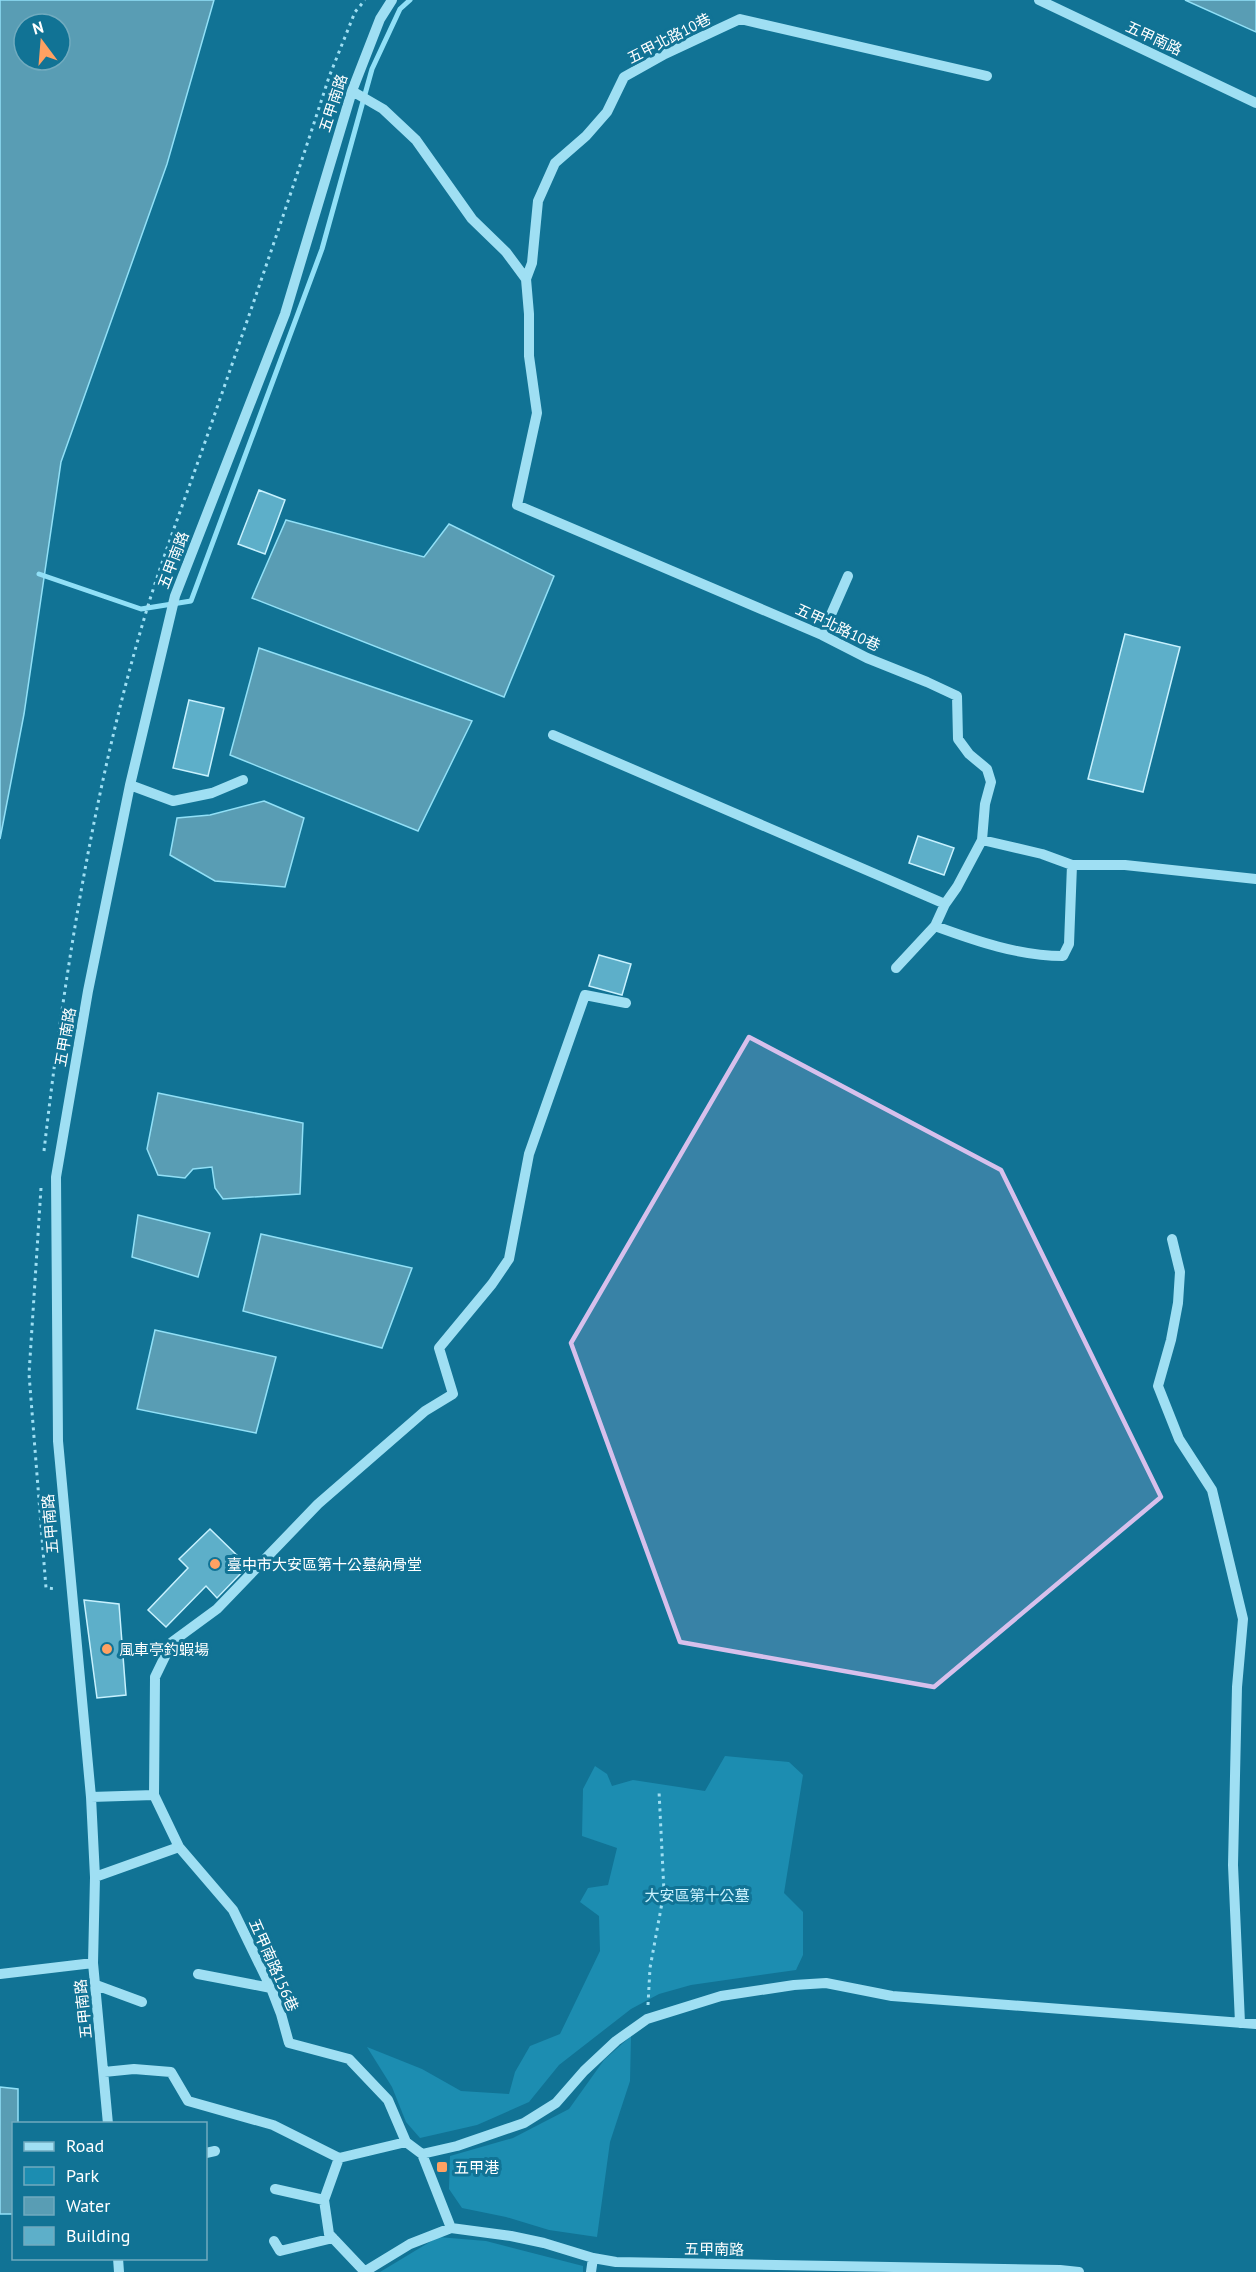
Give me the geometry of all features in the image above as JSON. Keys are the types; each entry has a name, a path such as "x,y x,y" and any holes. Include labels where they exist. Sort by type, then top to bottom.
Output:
{"street":[{"name":"五甲南路","path":"108,2122 93,1963 95,1877 91,1797 58,1441 56,1177 88,991 130,784 175,596 285,314 352,91 380,19 392,0"},
{"name":"五甲南路","path":"1039,0 1256,103"},
{"name":"五甲北路10巷","path":"982,840 985,804 991,782 987,769 969,754 958,739 957,696 927,681 867,658 822,635 517,505 537,413 529,356 530,314 526,279 532,263 538,201 555,163 586,136 607,112 624,77 665,54 741,19 987,76"},
{"path":"352,91 383,109 416,140 472,219 506,252 526,279"},
{"path":"822,635 848,576"},
{"path":"553,735 945,904"},
{"path":"130,784 173,801 212,793 243,780"},
{"path":"896,968 934,926 982,840 1042,854 1072,865 1125,865 1256,879"},
{"path":"934,926 976,941 1039,956 1063,956 1069,944 1072,865"},
{"path":"91,1797 154,1795 154,1677 172,1642 218,1609 327,1497 425,1411 453,1394 439,1348 492,1284 509,1259 529,1154 585,995 626,1003"},
{"path":"1172,1239 1180,1272 1178,1302 1171,1340 1158,1386 1179,1439 1212,1490 1243,1619 1237,1687 1233,1865 1240,2023"},
{"name":"五甲南路156巷","path":"154,1795 179,1847 233,1910 271,1988 289,2043 349,2060 388,2100 406,2142 422,2154"},
{"path":"95,1877 179,1847"},
{"path":"0,1974 93,1963"},
{"path":"198,1974 271,1988"},
{"path":"451,2228 422,2154 457,2146 524,2123 556,2103 584,2071 616,2041 647,2019 722,1996 794,1985 826,1983 892,1996 1256,2024"},
{"path":"96,1985 142,2002"},
{"path":"104,2072 134,2069 171,2072 188,2101 273,2125 339,2158 406,2142"},
{"path":"339,2158 324,2200 329,2235 364,2272"},
{"path":"275,2189 324,2200"},
{"name":"五甲南路","path":"364,2272 410,2244 451,2228 511,2236 544,2243 592,2258 616,2262 1079,2272"},
{"path":"274,2241 280,2251 333,2238"},
{"path":"591,2272 592,2258"}],"path":[{"path":"146,616 329,77 355,12 365,0"},
{"path":"647,2019 650,1968 664,1892 659,1791"}],"highlighted area":[{"path":"749,1037 1001,1170 1161,1497 934,1687 680,1642 571,1343"}],"green space":[{"name":"大安區第十公墓","path":"725,1756 789,1762 803,1775 784,1893 803,1912 803,1955 796,1970 691,1985 659,1994 631,2009 559,2065 529,2102 477,2125 420,2138 406,2122 392,2087 367,2047 422,2069 461,2091 509,2094 515,2072 530,2046 560,2034 600,1951 599,1916 580,1902 588,1888 608,1885 617,1848 582,1836 583,1789 595,1766 607,1774 612,1786 633,1780 705,1791"},
{"path":"631,2036 630,2081 610,2142 597,2237 549,2230 506,2217 462,2208 449,2189 450,2156 513,2138 569,2109 604,2060"},
{"path":"438,2237 486,2241 583,2266 583,2272 380,2272"}],"water":[{"path":"0,0 214,0 167,164 61,462 24,714 0,839"},
{"path":"1185,0 1256,0 1256,32"},
{"path":"286,520 424,557 449,524 554,576 504,697 252,598"},
{"path":"259,648 472,721 418,831 230,755"},
{"path":"264,801 304,818 285,887 215,881 170,855 177,818 210,815"},
{"path":"158,1093 303,1123 300,1194 223,1199 215,1188 212,1167 193,1169 185,1178 158,1175 147,1149"},
{"path":"138,1215 210,1233 198,1277 132,1257"},
{"path":"261,1234 412,1268 382,1348 243,1311"},
{"path":"155,1330 276,1357 256,1433 137,1409"},
{"path":"0,2087 18,2089 18,2122 12,2122 12,2214 0,2214"}],"building":[{"path":"259,490 285,500 265,554 238,544"},
{"path":"1125,634 1180,647 1143,792 1088,779"},
{"path":"189,700 224,708 208,776 173,768"},
{"path":"918,836 954,848 944,875 909,863"},
{"path":"599,955 631,964 622,995 589,986"},
{"name":"臺中市大安區第十公墓納骨堂","path":"210,1529 248,1566 217,1598 206,1586 166,1627 148,1610 188,1568 179,1559"},
{"name":"風車亭釣蝦場","path":"84,1600 119,1604 126,1695 97,1698"}],"waterway":[{"path":"39,574 141,609 191,601 322,249 372,69 400,9 410,0"}],"place":[{"name":"臺中市大安區第十公墓納骨堂","path":"215,1564"},
{"name":"風車亭釣蝦場","path":"107,1649"},
{"name":"五甲港","path":"442,2167"}]}
